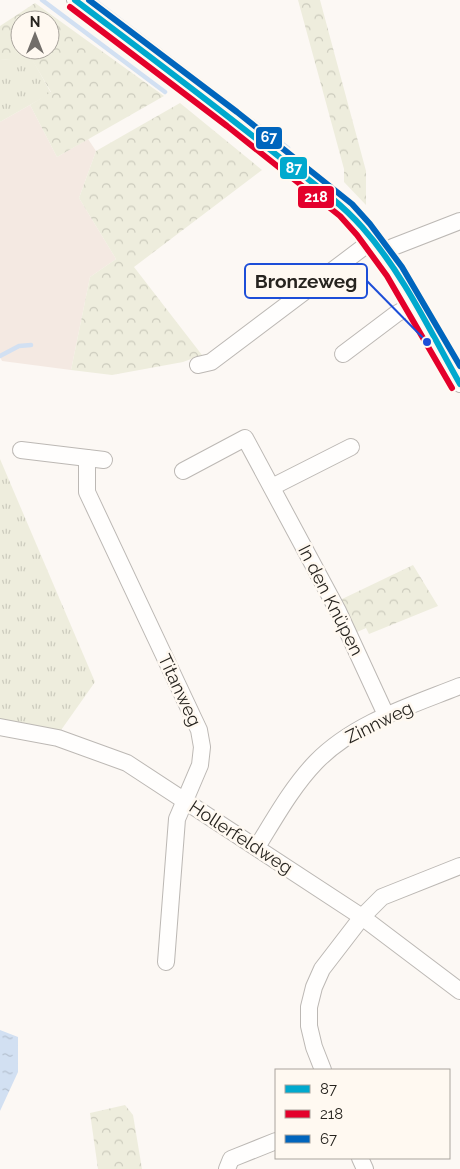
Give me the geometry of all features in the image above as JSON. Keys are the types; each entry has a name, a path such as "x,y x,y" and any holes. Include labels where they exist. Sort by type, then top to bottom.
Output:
{"street":[{"path":"75,0 346,210 383,253 460,384"},
{"path":"383,253 393,247 460,221"},
{"path":"198,365 211,362 373,240"},
{"path":"344,354 396,314 414,304"},
{"name":"In den Knüpen","path":"184,471 245,438 338,611 386,715"},
{"path":"272,487 351,447"},
{"path":"21,450 104,460"},
{"name":"Titanweg","path":"87,458 87,492 199,730 202,747 200,765 177,819 166,962"},
{"name":"Zinnweg","path":"257,847 298,784 316,762 344,738 386,715 460,686"},
{"name":"Hollerfeldweg","path":"0,728 58,738 127,763 362,917 460,991"},
{"path":"323,1069 314,1047 309,1026 309,1007 314,987 322,969 362,917 382,897 460,866"},
{"path":"227,1169 231,1159 275,1141"}],"shaded area":[{"path":"30,105 57,157 88,139 96,151 79,198 116,259 90,277 71,370 2,361 0,357 0,122"}],"green space":[{"path":"298,0 320,0 366,171 366,205 344,182 344,169"},
{"path":"35,3 45,10 24,10"},
{"path":"10,19 10,59 0,60 0,26"},
{"path":"60,21 164,96 57,157 30,105 51,92 32,60 60,60"},
{"path":"0,60 33,60 51,93 0,122"},
{"path":"180,103 262,170 134,267 202,355 183,362 112,375 71,370 90,277 116,259 79,198 96,151"},
{"path":"0,459 95,682 59,733 0,722"},
{"path":"413,565 438,606 369,634 366,628 355,633 340,600"},
{"path":"125,1105 133,1115 142,1169 98,1169 90,1113"}],"water":[{"path":"0,1030 18,1037 18,1072 0,1111"}],"waterway":[{"path":"42,0 165,92"},
{"path":"94,0 288,148"},
{"path":"0,356 19,346 31,345"}],"transit line":[{"name":"87","path":"75,0 199,94 352,216 377,245 403,283 460,384"},
{"name":"67","path":"89,0 237,112 352,204 370,224 402,267 460,366"},
{"name":"218","path":"70,7 227,126 340,216 357,235 387,276 452,388"}],"place":[{"name":"Bronzeweg","path":"427,342"}]}
